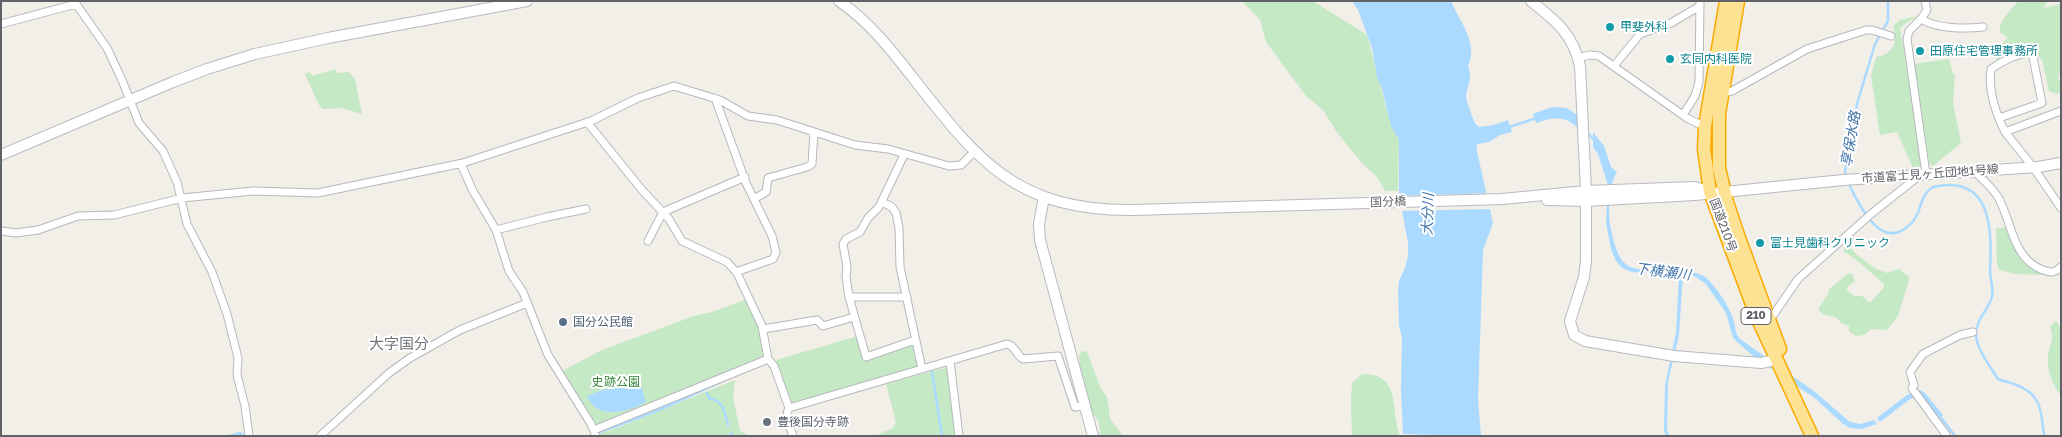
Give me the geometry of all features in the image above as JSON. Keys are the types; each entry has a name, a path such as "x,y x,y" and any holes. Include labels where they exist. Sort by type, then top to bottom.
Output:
{"highway":[{"name":"国道210号","path":"1726,1 1705,125 1704,149 1710,192 1746,289 1776,360 1813,436"},
{"name":"国道210号","path":"1738,1 1718,128 1717,150 1724,192 1768,320 1813,436"}],"street":[{"path":"1,155 207,69 279,48 527,1"},
{"name":"国分橋","path":"839,1 859,16 884,40 974,152 1004,176 1044,197 1072,205 1105,210 1604,195"},
{"path":"1531,1 1564,30 1578,58 1583,114 1586,267 1570,320 1575,337 1586,341 1674,356 1761,363 1776,360"},
{"path":"1768,320 1798,278 1867,218 1923,175 1907,39 1909,31 1927,10 1925,1"},
{"path":"1,24 75,3 107,48 142,127 166,157 177,182 187,224 212,272 229,318 238,358 237,375 245,406 249,436"},
{"path":"1614,66 1640,34 1669,24 1700,4"},
{"path":"1683,116 1695,96 1699,82 1700,4"},
{"path":"1921,19 1932,24 1968,28 1983,27"},
{"path":"1722,93 1732,92 1807,49 1866,30 1891,36"},
{"path":"1999,118 2042,102 2031,53 2014,58 1990,69 1992,96 1999,118 2005,132 2033,167 2061,208"},
{"path":"1578,58 1596,56 1614,66 1683,116 1705,125"},
{"path":"1,230 16,233 38,230 74,217 118,214 182,198 253,191 318,193 461,164 587,122 627,103 670,86 682,87 715,98 748,116 777,120 855,145 888,149 949,166 961,165 974,152"},
{"path":"715,98 744,178 772,236 775,256 770,260 736,272"},
{"path":"2005,132 2061,111"},
{"path":"587,122 642,190 663,212 683,242 727,262 736,272 763,329 768,359 774,366 789,408"},
{"path":"754,198 766,192 768,178 807,168 812,164 814,132"},
{"path":"903,158 882,202 860,232 843,242 850,297 866,357 915,340"},
{"name":"市道富士見ヶ丘団地1号線","path":"1604,195 1724,192 1821,181 2033,167 2061,163"},
{"path":"461,164 473,191 496,230 509,271 527,303 548,355 595,433 768,359"},
{"path":"1974,171 1997,196 2017,245 2026,259 2039,268 2051,272 2055,272 2061,267"},
{"path":"648,241 663,212 744,178"},
{"path":"1044,197 1039,224 1040,240 1093,436"},
{"path":"882,202 892,207 896,213 899,228 900,262 922,369"},
{"path":"496,230 547,217 586,210"},
{"path":"850,297 907,297"},
{"path":"320,436 389,373 410,358 460,330 527,303"},
{"path":"763,329 817,320 823,326 854,317"},
{"path":"1947,436 1912,388 1914,385 1910,372 1920,356 1951,339 1973,332"},
{"path":"793,436 786,412 789,408 1007,344 1013,346 1023,359 1056,355 1059,358 1075,407 1085,406"},
{"path":"950,361 959,436"}],"green space":[{"path":"1242,1 1313,1 1367,35 1391,126 1399,140 1398,191 1385,191 1378,178 1361,162 1336,131 1323,110 1306,96 1266,42 1260,20"},
{"path":"2018,1 2048,1 2043,8 2061,4 2061,70 2058,78 2061,82 2061,91 2057,94 2049,91 2042,60 2029,47 1996,61 1999,49 2008,38 2000,32 2000,26"},
{"path":"1917,16 1900,29 1923,168 1913,168 1897,132 1880,135 1871,75 1876,57 1891,50 1895,42 1893,26 1900,20"},
{"path":"1949,59 1953,74 1955,74 1953,102 1961,143 1933,166 1929,163 1913,64"},
{"path":"336,69 336,73 349,72 355,79 362,114 342,108 322,109 319,105 305,74 310,72 312,76"},
{"path":"2005,227 2012,244 2023,261 2045,275 2015,274 1999,270 1997,264 1996,229"},
{"path":"1845,245 1849,246 1857,255 1876,269 1887,273 1899,269 1908,276 1909,280 1898,316 1887,330 1871,329 1864,335 1856,336 1849,331 1849,326 1841,323 1837,318 1823,314 1818,309 1828,294 1829,289 1849,273 1852,274 1855,281 1847,287 1847,290 1854,296 1862,296 1870,303 1884,287 1884,284 1859,262 1843,251"},
{"name":"史跡公園","path":"744,300 749,305 759,326 764,356 596,428 562,371 602,350 694,316 712,312"},
{"path":"2056,321 2061,327 2061,396 2055,387 2048,368 2052,340 2050,326"},
{"path":"858,336 865,359 914,342 920,367 791,403 776,360"},
{"path":"1082,351 1087,352 1101,389 1107,397 1110,419 1123,436 1100,436 1098,420 1087,403 1084,392 1079,355"},
{"path":"947,367 950,369 958,436 875,436 893,428 896,422 886,384"},
{"path":"1362,374 1375,375 1389,386 1400,436 1352,436 1352,383"},
{"name":"史跡公園","path":"735,380 733,398 740,430 748,436 599,436 599,434"}],"water":[{"name":"大分川","path":"1352,1 1451,1 1470,41 1471,57 1468,66 1470,80 1466,97 1474,121 1479,127 1494,125 1508,120 1512,132 1500,135 1489,142 1477,144 1493,223 1483,250 1478,400 1481,436 1403,434 1401,391 1402,338 1399,325 1398,291 1399,281 1408,256 1408,243 1399,195 1399,140 1391,126 1382,89 1377,77 1372,48 1358,10"},
{"path":"1558,107 1567,108 1577,115 1577,127 1562,119 1536,123 1533,114"},
{"path":"1593,132 1604,146 1611,167 1617,172 1611,190 1609,218 1618,254 1624,262 1630,267 1639,269 1689,272 1705,277 1717,290 1728,307 1740,339 1815,392 1850,422 1861,424 1874,420 1877,424 1861,429 1850,428 1816,399 1753,356 1733,338 1726,313 1706,284 1694,276 1683,274 1679,335 1668,382 1667,429 1669,436 1666,436 1664,431 1665,385 1676,333 1679,275 1632,272 1622,268 1616,261 1611,249 1606,223 1608,185 1598,154 1593,147"},
{"path":"634,385 642,389 646,402 631,409 605,412 592,404 587,396 603,390"},
{"path":"1920,390 1925,393 1943,415 1939,418 1922,397 1919,396 1910,399 1880,422 1877,418 1907,395"}],"pier":[{"path":"1490,193 1493,209 1400,211 1397,196"}],"waterway":[{"name":"享保水路","path":"1846,177 1845,171 1857,104 1875,44 1888,21 1888,1"},
{"path":"1509,127 1537,118"},
{"path":"1587,132 1595,141"},
{"name":"享保水路","path":"1848,182 1862,209 1876,226 1885,232 1894,233 1903,230 1912,223 1917,216 1923,198 1933,187 1952,185 1967,189 1977,197 1984,208 1988,223 1990,274 1993,290 1990,302 1976,330 1977,341 1984,358 1998,379 2023,388 2035,398 2041,411 2044,436"},
{"path":"932,372 942,436"},
{"path":"600,432 659,410 725,380"},
{"path":"707,393 709,398 721,405 728,425"},
{"name":"下横瀬川","path":"1939,415 1955,436"},
{"path":"230,436 240,433 244,436"}],"place":[{"name":"甲斐外科","path":"1610,27"},
{"name":"田原住宅管理事務所","path":"1920,51"},
{"name":"玄同内科医院","path":"1670,59"},
{"name":"富士見歯科クリニック","path":"1760,243"},
{"name":"国分公民館","path":"563,322"},
{"name":"豊後国分寺跡","path":"767,422"}],"district":[{"name":"大字国分","path":"399,344"}]}
